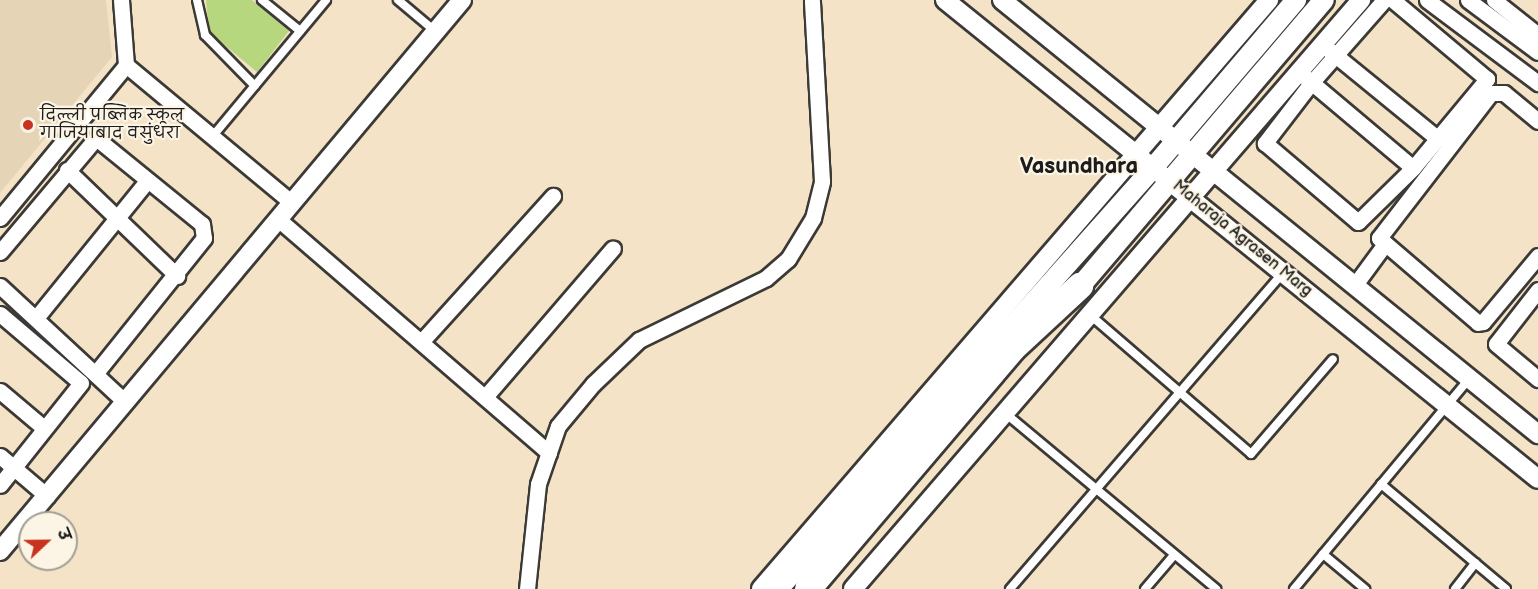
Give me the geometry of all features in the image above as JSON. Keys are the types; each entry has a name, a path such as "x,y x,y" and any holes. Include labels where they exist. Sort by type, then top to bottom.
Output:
{"highway":[{"path":"808,589 1012,349 1080,286"}],"main road":[{"path":"778,589 1176,142 1296,0"},
{"path":"825,589 1191,154 1324,0"}],"street":[{"path":"0,218 126,64 121,0"},
{"path":"0,551 123,400 462,0"},
{"path":"526,589 538,484 558,426 593,384 639,340 766,278 788,259 813,218 822,181 812,0"},
{"name":"Maharaja Agrasen Marg","path":"945,0 1538,479"},
{"name":"Maharaja Agrasen Marg","path":"1002,0 1538,434"},
{"path":"761,589 1269,0"},
{"path":"1330,50 1361,0"},
{"path":"853,589 1189,197 1215,173 1330,50 1384,0"},
{"path":"1306,78 1265,143 1358,222 1413,168 1487,79 1393,0"},
{"path":"1427,0 1538,83"},
{"path":"1468,0 1538,52"},
{"path":"1494,0 1538,35"},
{"path":"1330,50 1438,139"},
{"path":"126,64 292,203"},
{"path":"1306,78 1413,168"},
{"path":"1538,121 1504,93 1491,93 1451,150 1379,236 1384,244 1478,322 1484,322 1538,255"},
{"path":"0,252 96,138 202,224 205,231 177,276 95,374"},
{"path":"67,170 116,221 177,276"},
{"path":"36,318 147,181"},
{"path":"421,342 553,196"},
{"path":"278,219 549,453"},
{"path":"1354,286 1384,244"},
{"path":"485,397 613,248"},
{"path":"0,286 123,400"},
{"path":"1538,290 1496,344 1538,380"},
{"path":"0,485 81,383 1,318"},
{"path":"0,391 44,428"},
{"path":"0,456 47,496"}],"lane":[{"path":"197,0 205,35 255,86"},
{"path":"262,0 300,31"},
{"path":"212,137 326,0"},
{"path":"398,0 435,32"},
{"path":"1010,589 1283,273"},
{"path":"1089,314 1179,394 1252,454 1333,359"},
{"path":"1294,589 1469,379"},
{"path":"1005,412 1095,491 1216,589"},
{"path":"1381,484 1506,589"},
{"path":"1323,554 1365,589"},
{"path":"1145,589 1174,555"},
{"path":"1455,589 1475,563"}],"shaded area":[{"name":"दिल्ली पब्लिक स्कूल गाजियाबाद वसुंधरा","path":"0,0 106,0 112,57 0,193"}],"green space":[{"path":"206,0 252,0 289,31 257,72 209,32"}],"place":[{"name":"दिल्ली पब्लिक स्कूल गाजियाबाद वसुंधरा","path":"28,125"}],"district":[{"name":"Vasundhara","path":"1079,167"}]}
